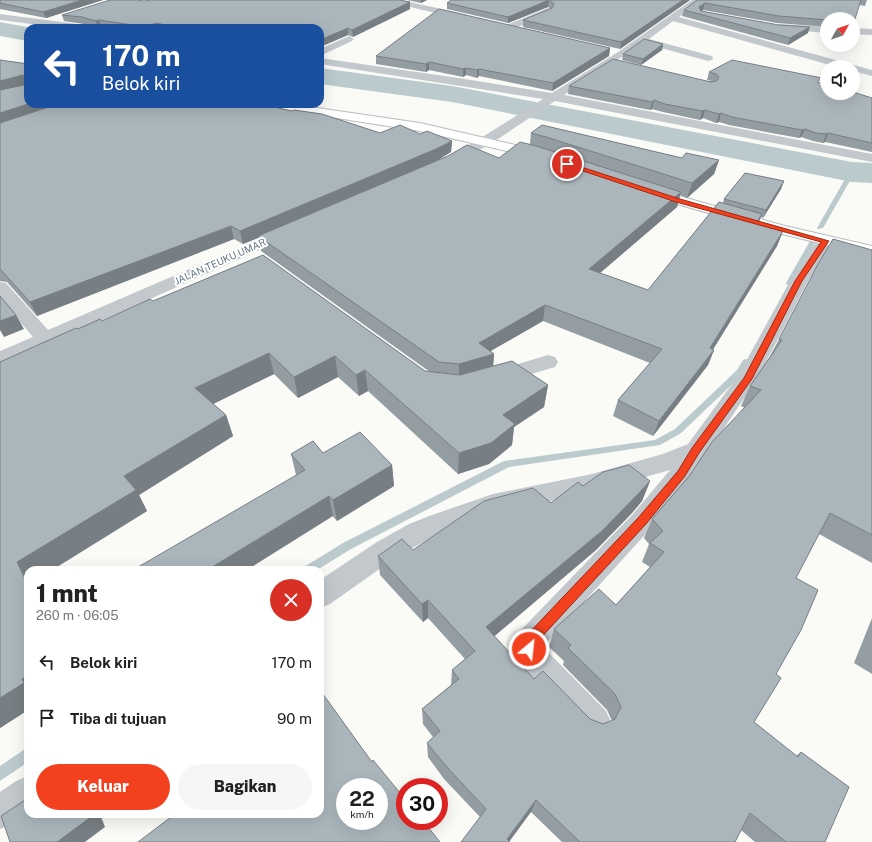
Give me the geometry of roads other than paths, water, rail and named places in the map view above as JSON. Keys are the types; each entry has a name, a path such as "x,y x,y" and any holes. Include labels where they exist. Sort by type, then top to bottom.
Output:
{"main road":[{"path":"293,108 420,127 539,154 554,159"},
{"path":"641,188 685,203 825,241 872,251"}],"street":[{"path":"389,0 473,19"},
{"path":"435,168 484,142 610,62 697,0"},
{"path":"682,10 694,12"},
{"path":"525,31 507,26 548,11"},
{"path":"45,23 65,16"},
{"path":"0,17 53,24"},
{"path":"671,18 824,60"},
{"path":"770,26 820,30"},
{"path":"860,31 872,32"},
{"path":"324,51 349,39"},
{"path":"642,40 708,58"},
{"path":"607,50 622,54"},
{"path":"324,62 465,82 811,148 872,158"},
{"path":"610,62 625,65"},
{"path":"860,70 872,73"},
{"name":"JALAN TEUKU UMAR","path":"0,359 304,225"},
{"path":"595,722 536,661 529,649 532,638 672,487 696,450 748,379 799,281 825,241"},
{"path":"246,250 265,264"},
{"path":"0,287 45,339"},
{"path":"482,382 548,362"},
{"path":"324,592 386,550 418,532 441,522 493,504 592,483 669,461 696,450"},
{"path":"0,812 24,796"}],"waterway":[{"path":"0,29 24,33"},
{"path":"324,77 452,94 852,172 872,173"},
{"path":"820,228 852,172"},
{"path":"790,283 813,241"},
{"path":"314,566 347,546 507,464 657,443 678,431 740,372 746,362"},
{"path":"0,774 24,757"}]}
